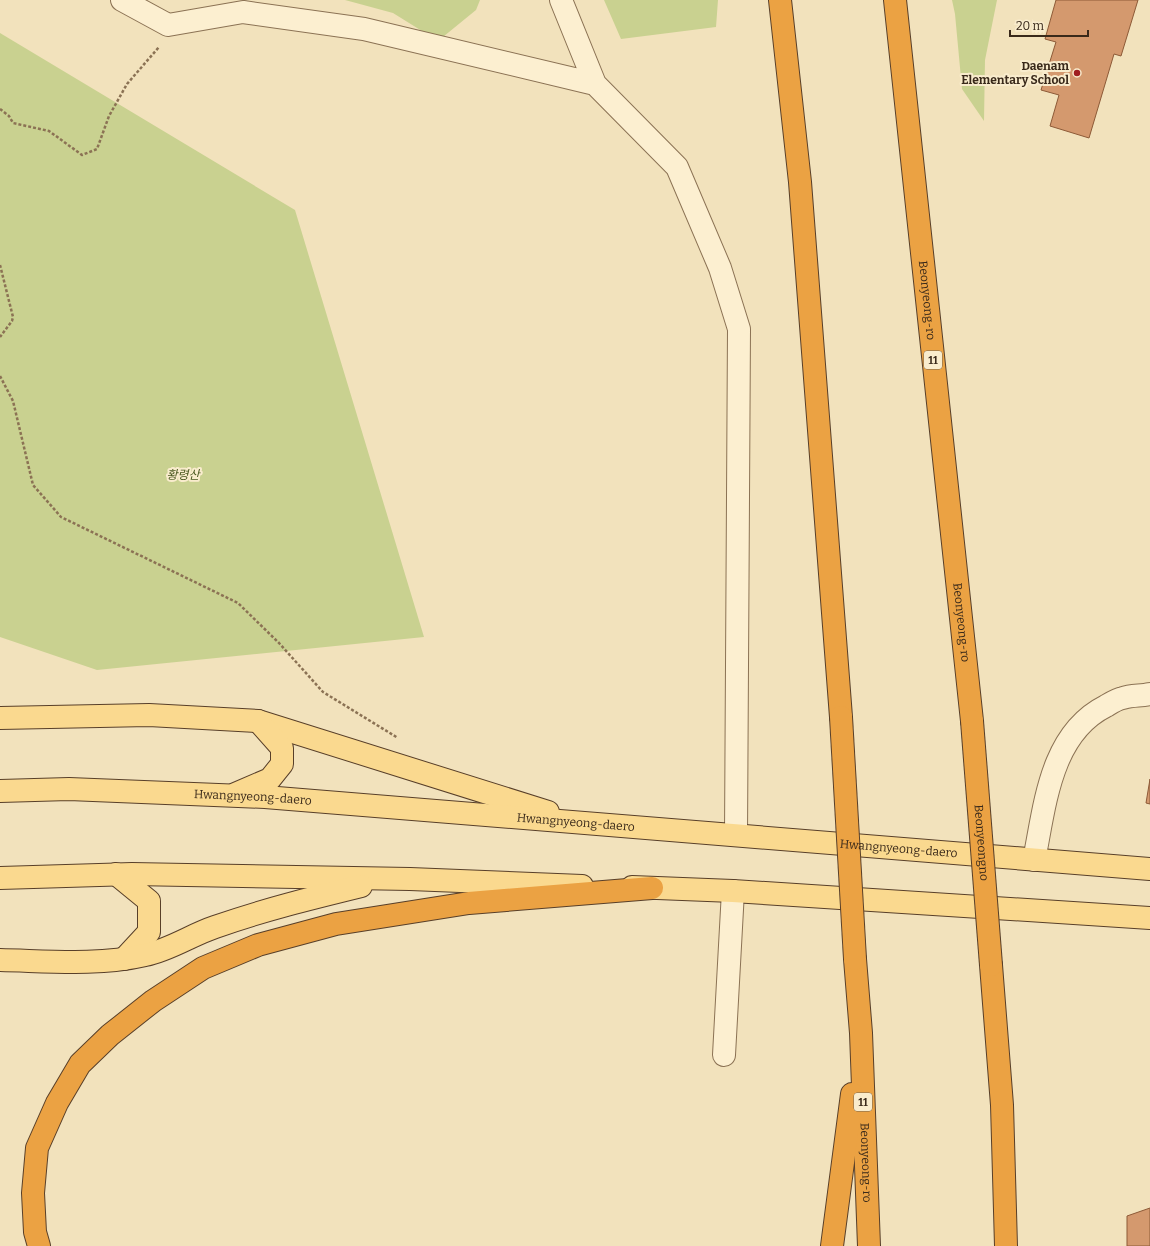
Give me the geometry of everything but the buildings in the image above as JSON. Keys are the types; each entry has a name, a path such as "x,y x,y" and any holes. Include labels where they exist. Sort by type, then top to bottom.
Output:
{"highway":[{"name":"Beonyeong-ro","path":"780,0 800,182 841,717 855,959 861,1033 868,1246"},
{"name":"Beonyeong-ro","path":"895,0 972,721"},
{"name":"Beonyeongno","path":"972,721 1002,1105 1006,1246"},
{"path":"39,1246 35,1232 33,1193 37,1148 57,1103 80,1064 110,1035 153,1001 203,968 258,945 336,924 469,904 652,888"},
{"path":"832,1246 861,1033"}],"main road":[{"path":"0,718 149,715 258,721 585,824"},
{"path":"232,796 270,779 282,764 282,748 258,721"},
{"name":"Hwangnyeong-daero","path":"0,791 69,789 232,796 1150,869"},
{"path":"0,878 116,874 410,880 652,888 733,891 1150,918"},
{"path":"116,874 149,901 149,932 124,959"},
{"path":"0,960 85,962 124,959 171,948 212,928 250,915 362,886 410,880"}],"street":[{"path":"122,0 168,25 243,12 364,29 595,84"},
{"path":"561,0 595,84 677,167 720,268 739,329 736,835"},
{"path":"1034,860 1049,787 1062,751 1075,732 1099,709 1122,698 1150,694"},
{"path":"724,1055 733,891"}],"path":[{"path":"1,111 9,116 13,123 49,131 71,149 82,155 97,148 109,116 127,84 183,22"},
{"path":"0,265 13,317 12,321 0,337"},
{"path":"0,376 13,401 33,485 61,517 238,603 279,642 323,692 401,739"}],"green space":[{"path":"345,0 480,0 476,10 438,41 393,13"},
{"path":"604,0 718,0 716,27 621,39"},
{"path":"952,0 997,0 985,60 984,121 962,89 955,14"},
{"name":"황령산","path":"0,33 295,210 424,637 97,670 0,637"}],"place":[{"name":"Daenam Elementary School","path":"1077,73"}]}
